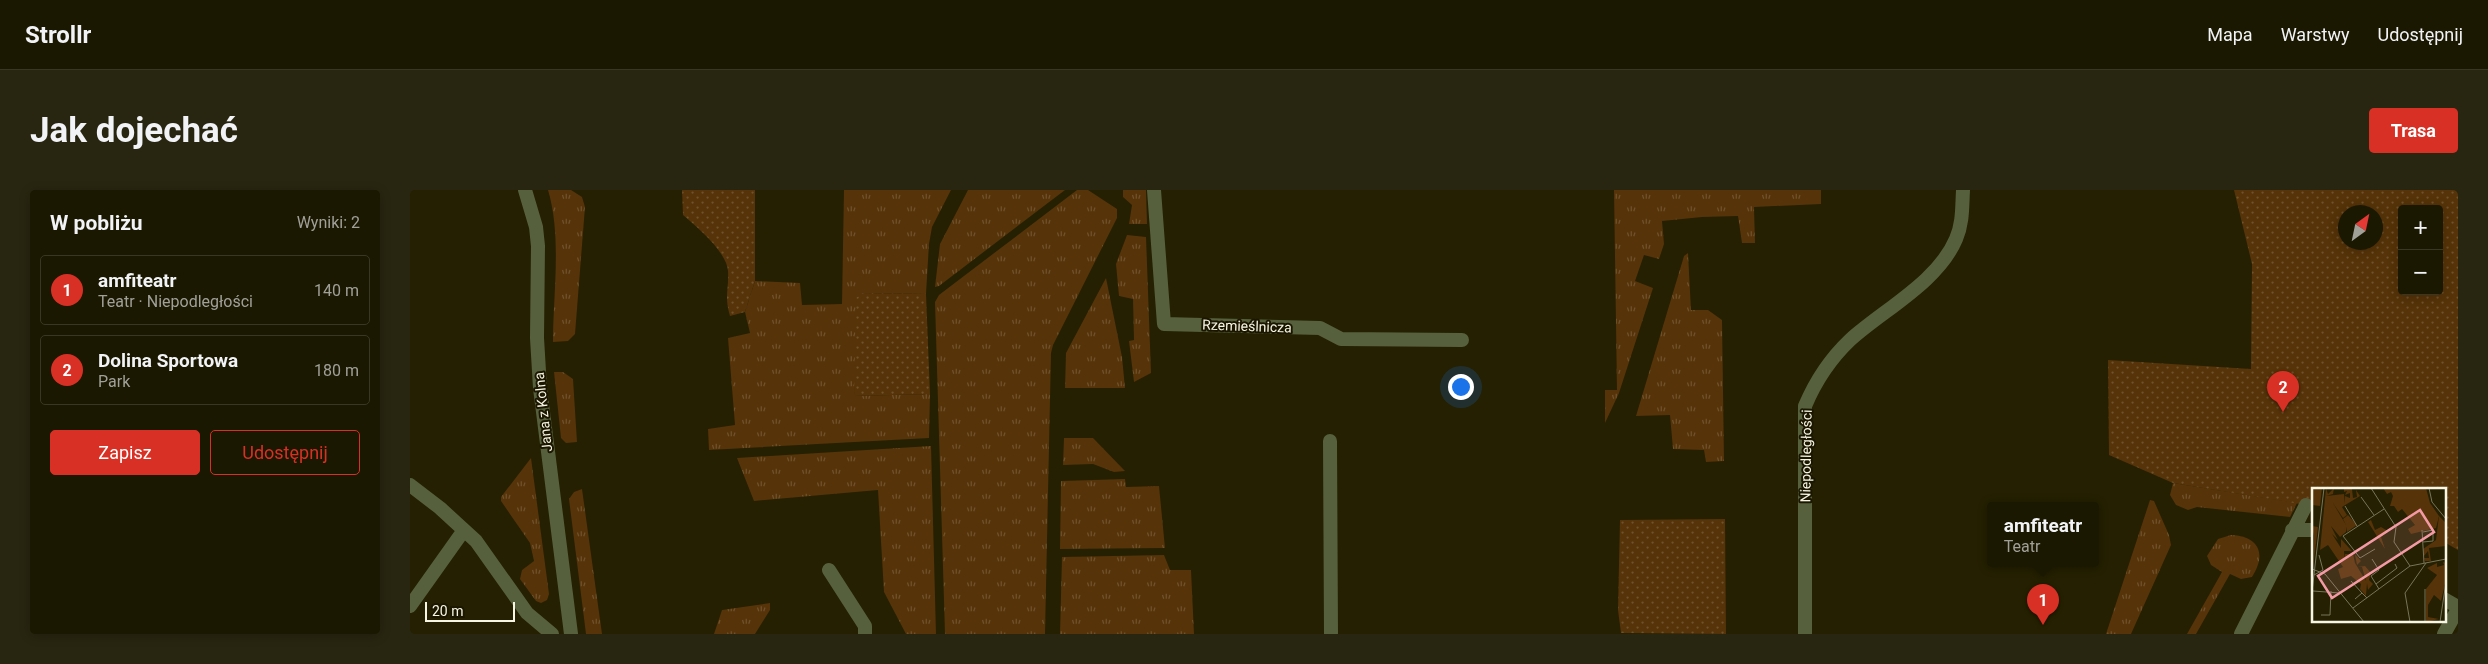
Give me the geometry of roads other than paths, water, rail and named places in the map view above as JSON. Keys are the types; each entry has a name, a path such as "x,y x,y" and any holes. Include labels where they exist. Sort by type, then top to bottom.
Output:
{"street":[{"name":"Jana z Kolna","path":"525,190 536,227 538,246 537,338 540,388 571,634"},
{"name":"Rzemieślnicza","path":"1154,190 1164,324 1320,328 1341,339 1462,340"},
{"name":"Niepodległości","path":"1805,634 1805,406 1815,382 1850,340 1921,284 1946,256 1956,240 1961,224 1964,190"},
{"path":"1330,441 1331,634"},
{"path":"410,485 476,541 527,612 552,634"},
{"path":"2241,634 2306,505"},
{"path":"410,606 464,530"},
{"path":"2292,530 2312,530"},
{"path":"829,570 865,626 865,634"},
{"path":"2444,634 2458,608 2446,600"}],"place":[{"name":"Dolina Sportowa","path":"2283,412"},
{"name":"amfiteatr","path":"2043,625"}]}
